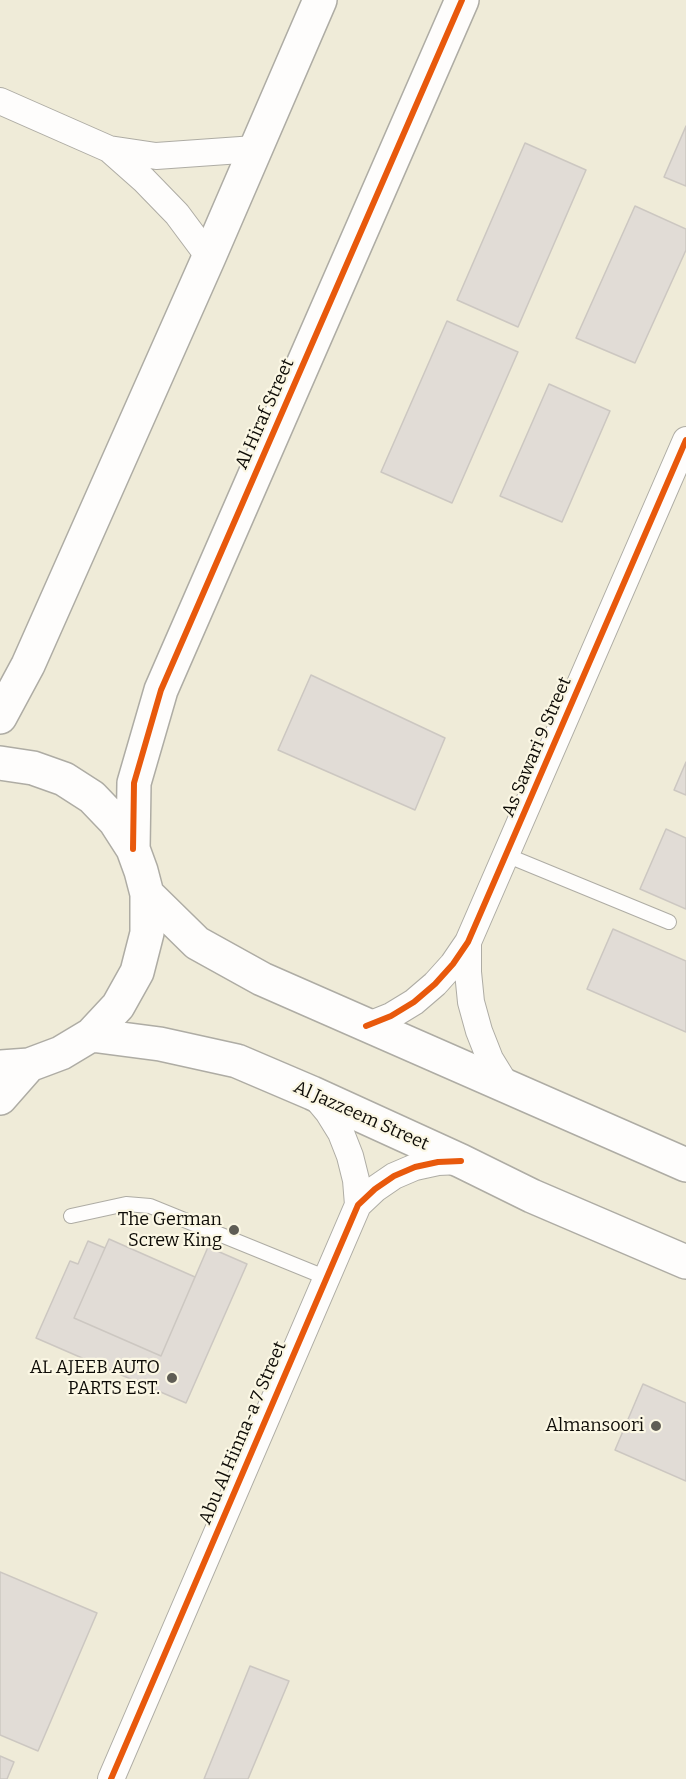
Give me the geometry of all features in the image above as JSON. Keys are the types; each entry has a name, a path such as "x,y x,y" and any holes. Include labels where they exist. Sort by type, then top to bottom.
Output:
{"street":[{"path":"0,717 28,665 320,0"},
{"name":"Al Hiraf Street","path":"133,849 134,783 161,690 462,0"},
{"path":"0,101 109,149 156,156 255,149"},
{"path":"109,149 177,214 209,257"},
{"name":"As Sawari 9 Street","path":"366,1026 391,1016 414,1002 453,964 468,942 686,440"},
{"path":"0,763 33,768 64,779 92,797 115,821 133,849 147,894 147,933 137,972 118,1006 91,1035 61,1053 14,1066 0,1098"},
{"path":"147,894 197,943 262,979 686,1165"},
{"name":"As Sawari 9 Street","path":"468,942 471,1002 490,1059 506,1085"},
{"name":"Al Jazzeem Street","path":"91,1035 160,1044 237,1061 461,1161 532,1196 686,1262"},
{"name":"Abu Al Hinna-a 7 Street","path":"312,1093 328,1112 341,1133 356,1180 358,1205"},
{"name":"Abu Al Hinna-a 7 Street","path":"111,1779 358,1205 394,1176 415,1167 438,1162 461,1161"}],"lane":[{"path":"506,855 669,922"},
{"path":"71,1216 126,1204 150,1206 327,1278"}],"shaded area":[{"path":"0,0 686,0 686,1779 0,1779"}],"building":[{"path":"686,126 686,186 664,177"},
{"path":"525,143 586,170 518,327 457,300"},
{"path":"635,206 686,229 686,250 635,363 576,338"},
{"path":"447,321 518,352 452,503 381,472"},
{"path":"549,384 610,411 562,522 500,496"},
{"path":"311,675 445,738 415,810 278,750"},
{"path":"686,762 686,795 674,790"},
{"path":"666,829 686,838 686,909 640,889"},
{"path":"613,929 686,961 686,1032 587,989"},
{"path":"109,1239 195,1277 161,1356 74,1318"},
{"path":"88,1241 105,1248 74,1318 161,1356 208,1247 247,1264 186,1403 36,1338 70,1261 78,1264"},
{"name":"Almansoori","path":"643,1384 686,1403 686,1481 615,1450"},
{"path":"0,1572 97,1613 38,1751 0,1735"},
{"path":"250,1666 289,1681 248,1779 204,1779"},
{"path":"0,1756 14,1762 7,1779 0,1779"}],"cycle path":[{"path":"133,849 134,783 161,690 462,0"},
{"path":"366,1026 391,1016 414,1002 435,984 468,942 686,440"},
{"path":"111,1779 358,1205 394,1176 415,1167 438,1162 461,1161"}],"place":[{"name":"The German Screw King","path":"234,1230"},
{"name":"AL AJEEB AUTO PARTS EST.","path":"172,1378"},
{"name":"Almansoori","path":"656,1426"}]}
